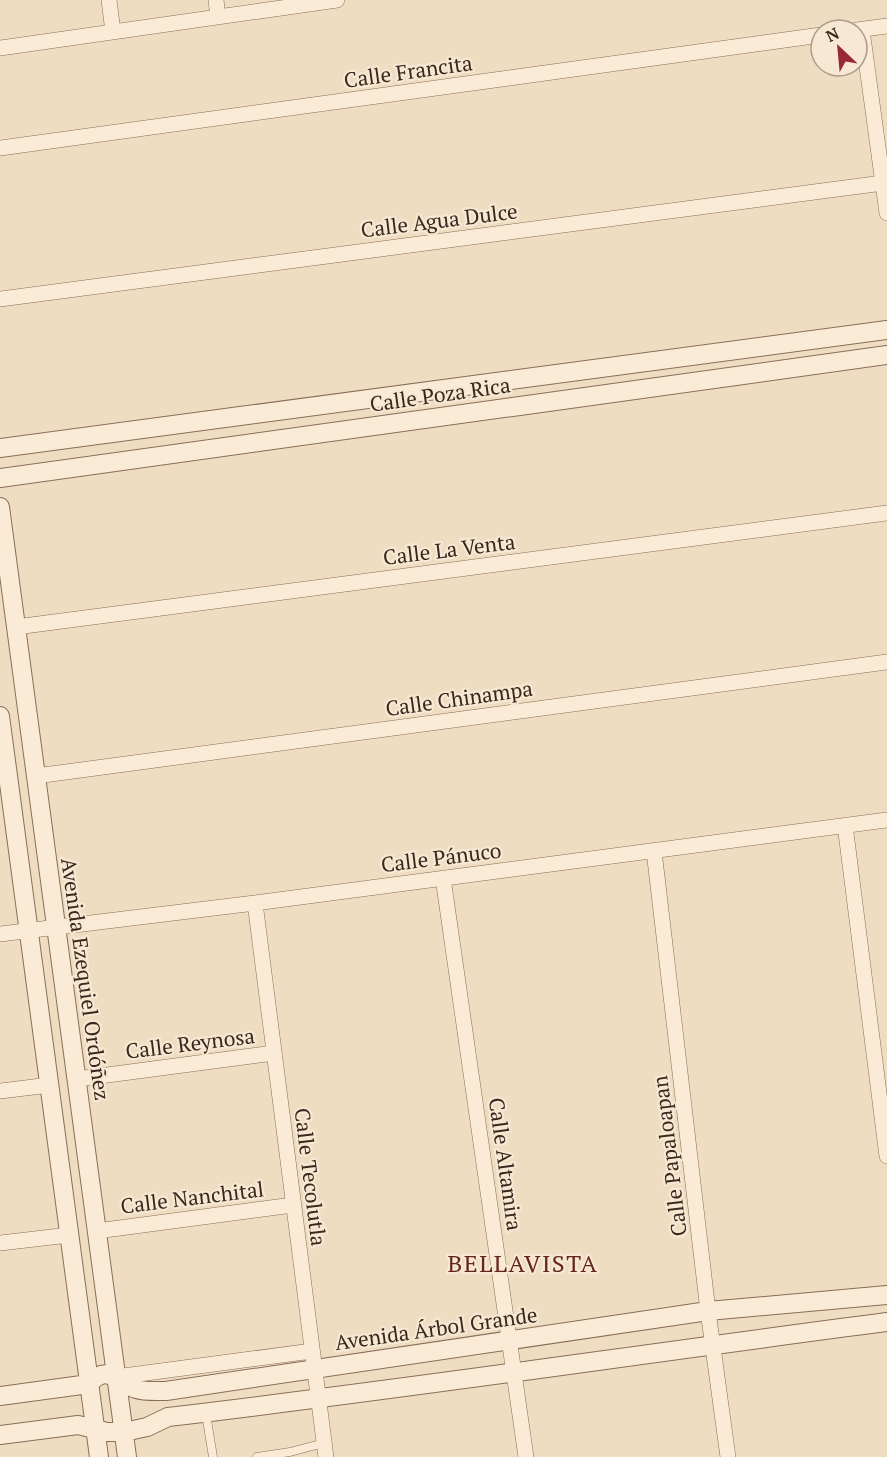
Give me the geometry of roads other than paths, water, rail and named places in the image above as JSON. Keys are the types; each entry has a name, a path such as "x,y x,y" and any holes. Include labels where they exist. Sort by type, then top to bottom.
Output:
{"street":[{"path":"109,0 113,32"},
{"path":"216,0 218,17"},
{"path":"0,48 337,0"},
{"path":"869,29 887,26"},
{"name":"Calle Francita","path":"0,148 809,37"},
{"path":"867,78 887,213"},
{"name":"Calle Agua Dulce","path":"0,299 883,183"},
{"name":"Calle Poza Rica","path":"0,448 887,330"},
{"name":"Calle Poza Rica","path":"0,478 887,355"},
{"path":"463,387 468,400 465,414"},
{"path":"410,394 405,408 410,422"},
{"name":"Avenida Ezequiel Ordóñez","path":"0,507 127,1457"},
{"name":"Calle La Venta","path":"16,627 887,513"},
{"name":"Calle Chinampa","path":"36,777 887,662"},
{"path":"0,716 4,782 50,1085 99,1457"},
{"name":"Calle Pánuco","path":"0,934 887,820"},
{"path":"845,825 887,1156"},
{"name":"Calle Papaloapan","path":"654,850 712,1345 728,1457"},
{"name":"Calle Altamira","path":"443,878 526,1457"},
{"name":"Calle Tecolutla","path":"255,903 325,1450"},
{"name":"Calle Reynosa","path":"76,1079 274,1053"},
{"path":"0,1091 50,1085"},
{"name":"Calle Nanchital","path":"97,1231 293,1205"},
{"path":"0,1244 69,1234"},
{"name":"Avenida Árbol Grande","path":"116,1377 136,1389 151,1392 313,1360 509,1340 708,1311 887,1295"},
{"path":"0,1435 78,1425 107,1432 124,1432 147,1427 168,1417 514,1374 887,1322"},
{"path":"0,1396 89,1384 95,1376 106,1374 116,1377"}],"lane":[{"path":"205,1412 213,1457"},
{"path":"257,1457 325,1450"}],"district":[{"name":"BELLAVISTA","path":"523,1263"}]}
